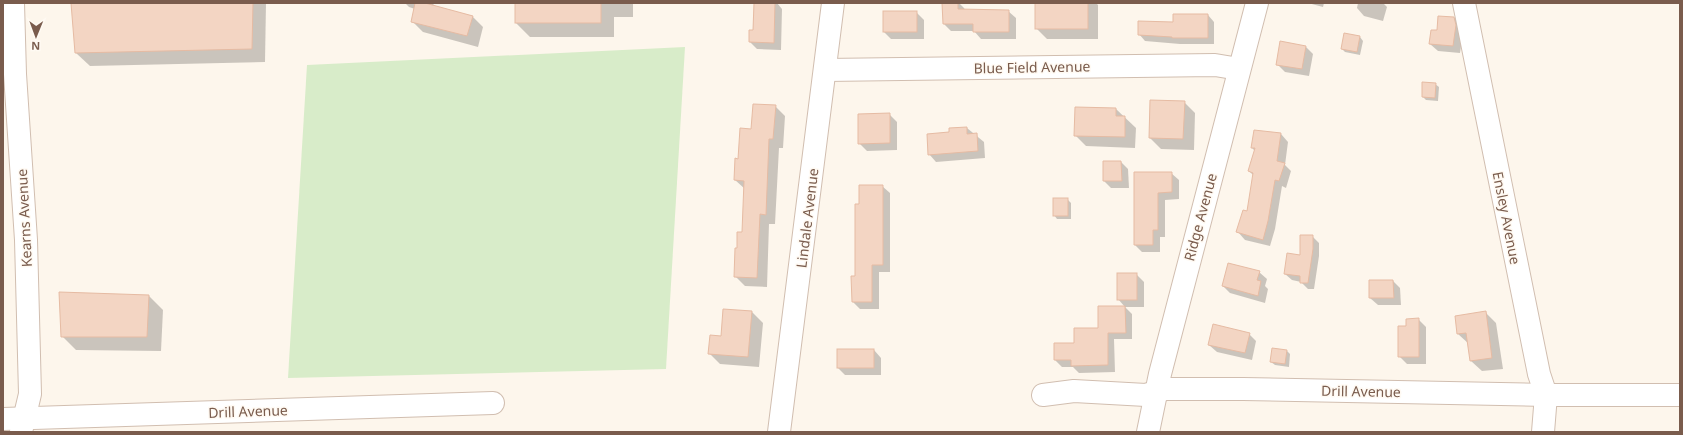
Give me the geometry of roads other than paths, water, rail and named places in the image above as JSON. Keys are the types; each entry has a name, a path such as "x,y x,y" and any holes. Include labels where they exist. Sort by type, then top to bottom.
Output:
{"street":[{"name":"Kearns Avenue","path":"13,3 9,74 26,240 30,394 16,423"},
{"name":"Lindale Avenue","path":"779,432 833,3"},
{"name":"Ridge Avenue","path":"1148,432 1156,392 1179,299 1257,3"},
{"name":"Ensley Avenue","path":"1464,3 1539,374 1546,395 1543,432"},
{"name":"Blue Field Avenue","path":"824,70 1215,65 1239,69"},
{"name":"Drill Avenue","path":"1044,394 1074,391 1146,395 1165,389 1243,389 1546,395 1680,395"},
{"name":"Drill Avenue","path":"16,423 493,403"}]}
